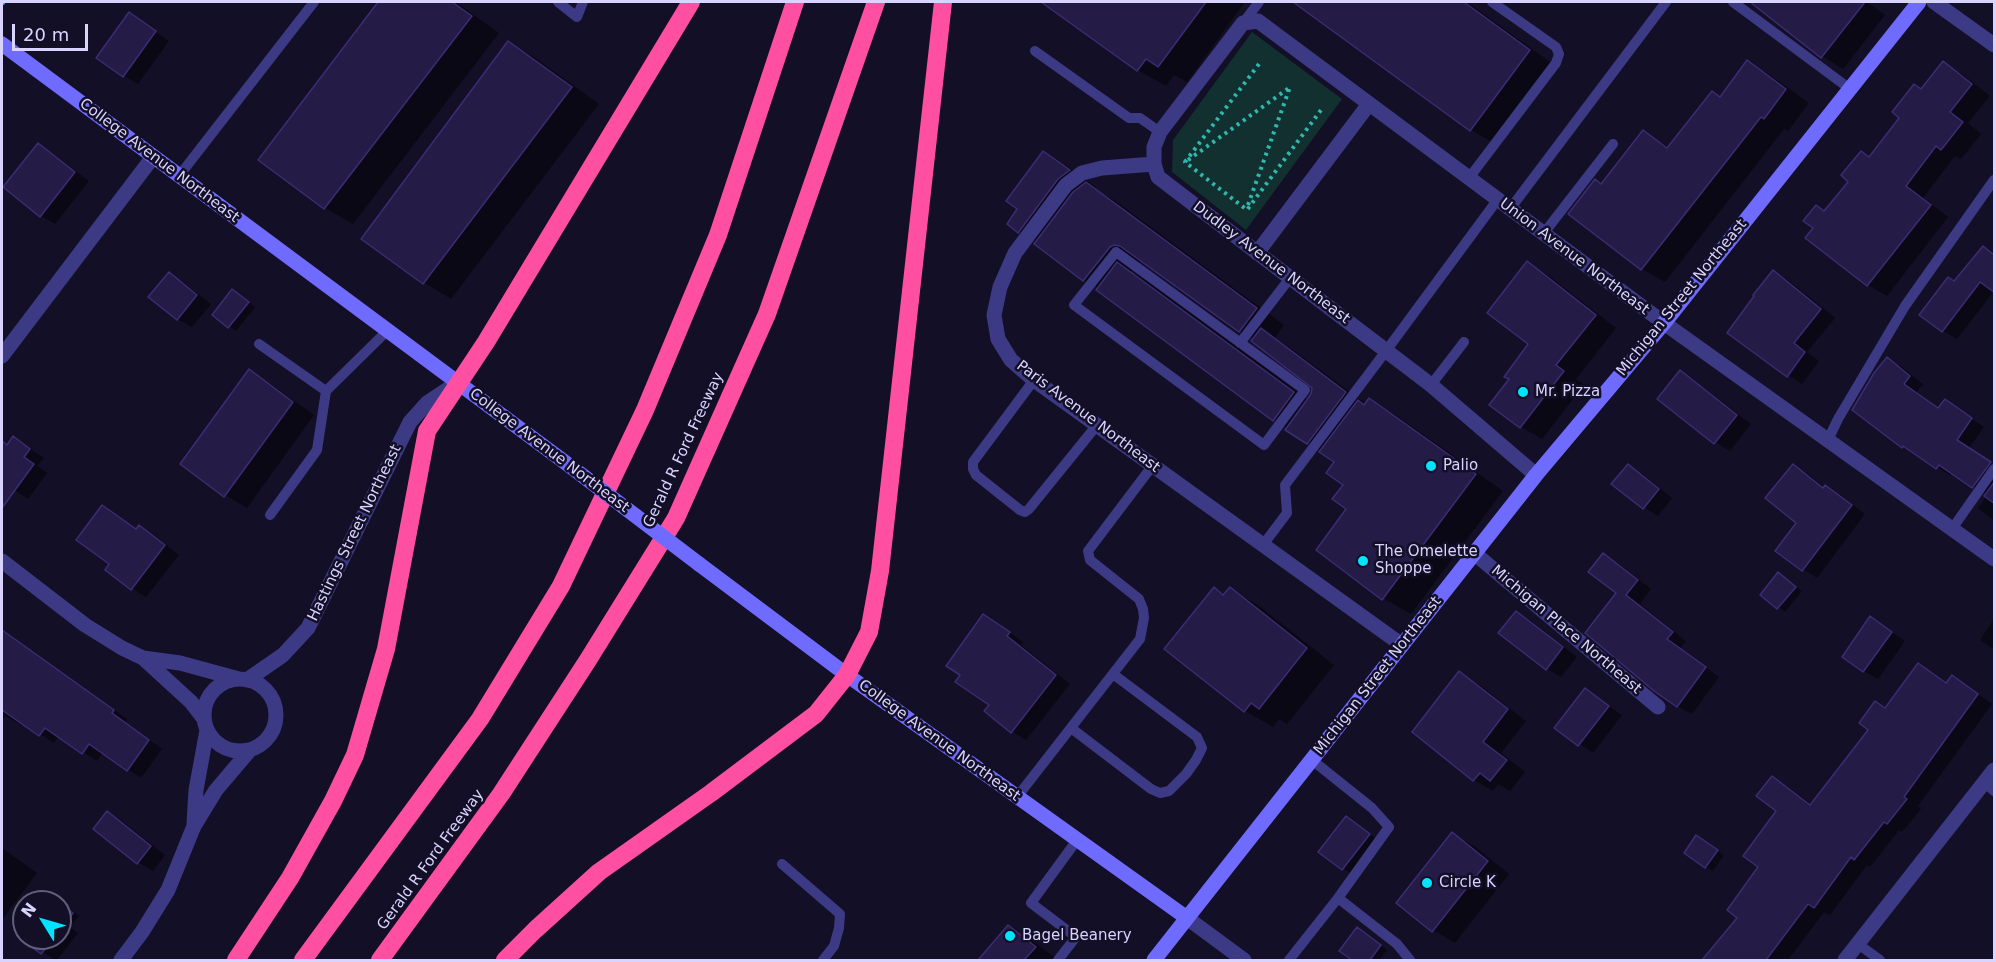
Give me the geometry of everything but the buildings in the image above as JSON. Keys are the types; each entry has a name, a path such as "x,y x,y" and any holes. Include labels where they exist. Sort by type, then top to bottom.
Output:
{"highway":[{"path":"236,960 290,878 333,801 355,755 386,649 427,431 486,342 691,2"},
{"path":"303,960 480,719 561,586 645,410 718,235 795,2"},
{"name":"Gerald R Ford Freeway","path":"380,960 501,794 676,518 766,314 876,2"},
{"path":"505,960 599,872 711,793 816,714 847,675 869,632 880,571 943,2"}],"main road":[{"name":"Michigan Street Northeast","path":"1154,960 1536,475 1664,323 1919,2"},
{"name":"College Avenue Northeast","path":"2,44 847,675 1188,918"}],"street":[{"path":"1934,2 1995,45"},
{"name":"Union Avenue Northeast","path":"1243,23 1258,21 1664,323 1995,559"},
{"path":"1154,164 1154,147 1160,132 1243,23"},
{"path":"1257,253 1369,104"},
{"path":"2,356 153,157"},
{"name":"Dudley Avenue Northeast","path":"1154,164 1158,177 1431,385 1536,475"},
{"name":"Paris Avenue Northeast","path":"1154,164 1121,165 1082,172 1066,185 1015,253 1000,287 994,315 998,339 1011,360 1035,380 1402,645"},
{"name":"Hastings Street Northeast","path":"243,680 283,655 308,628 410,422 427,403 457,383"},
{"name":"Michigan Place Northeast","path":"1474,553 1658,707"},
{"path":"2,561 85,625 122,648 143,657 180,663 261,686 270,695 275,706 276,718 267,740 250,750 216,790 194,826 168,890 142,932 121,960"},
{"path":"143,657 191,702 213,740 222,747 234,751 250,750"},
{"path":"194,826 205,707 209,696 217,687 227,681 243,680"},
{"path":"1845,960 1990,787 1995,770"},
{"name":"College Avenue Northeast","path":"1188,918 1244,960"}],"lane":[{"path":"179,176 314,2"},
{"path":"558,2 577,17 583,2"},
{"path":"1243,23 1259,2"},
{"path":"1469,178 1556,63 1558,54 1556,47 1492,2"},
{"path":"1263,545 1287,513 1285,484 1386,351 1666,2"},
{"path":"1733,2 1850,89"},
{"path":"1035,51 1129,118 1140,118 1160,132"},
{"path":"1544,233 1613,144"},
{"path":"1828,440 1905,306 1995,180"},
{"path":"1116,252 1240,343 1305,390 1264,446 1074,305 1116,252"},
{"path":"1240,343 1290,278"},
{"path":"270,514 317,450 326,391 387,331"},
{"path":"1431,385 1464,342"},
{"path":"259,344 326,391"},
{"path":"1035,380 973,462 976,475 1020,510 1025,512 1029,509 1097,425"},
{"path":"1017,797 1140,639 1143,609 1139,598 1090,560 1088,551 1153,465"},
{"path":"1952,529 1995,469"},
{"path":"1071,728 1151,789 1160,793 1169,791 1186,774 1202,748 1197,736 1113,674"},
{"path":"1289,960 1338,898 1389,826 1372,808 1312,760"},
{"path":"1058,960 1076,937 1031,903 1077,840"},
{"path":"782,864 840,914 834,946 823,960"},
{"path":"1338,898 1397,945 1410,960"},
{"path":"1858,944 1880,960"}],"path":[{"path":"1185,162 1259,64 1267,70"},
{"path":"1185,162 1286,84"},
{"path":"1286,84 1296,92"},
{"path":"1247,210 1286,84"},
{"path":"1247,210 1321,110 1313,104"},
{"path":"1185,162 1247,210"}],"green space":[{"path":"1252,32 1342,99 1246,230 1172,172 1173,140"}],"place":[{"name":"Mr. Pizza","path":"1523,392"},
{"name":"Palio","path":"1431,466"},
{"name":"The Omelette Shoppe","path":"1363,561"},
{"name":"Circle K","path":"1427,883"},
{"name":"Bagel Beanery","path":"1010,936"}]}
